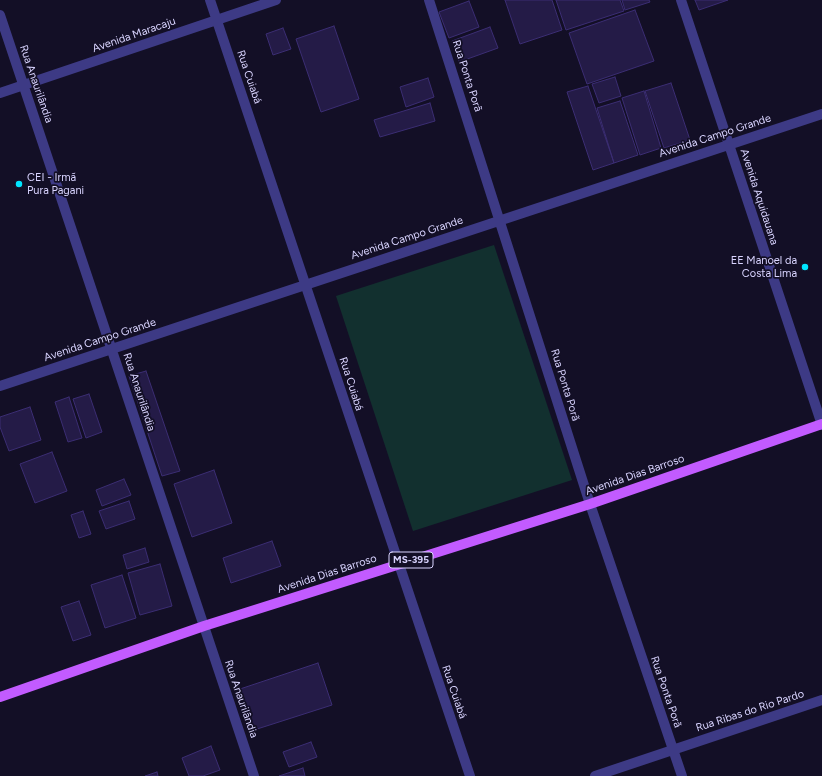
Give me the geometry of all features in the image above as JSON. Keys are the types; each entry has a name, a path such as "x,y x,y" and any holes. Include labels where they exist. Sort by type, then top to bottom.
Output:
{"main road":[{"name":"Avenida Dias Barroso","path":"0,697 204,626 590,504 822,425"}],"street":[{"name":"Rua Cuiabá","path":"210,0 470,776"},
{"name":"Avenida Maracaju","path":"0,92 276,0"},
{"name":"Rua Ponta Porã","path":"430,0 590,504 682,776"},
{"name":"Avenida Aquidauana","path":"681,0 822,425"},
{"name":"Rua Anaurilândia","path":"0,15 254,776"},
{"name":"Avenida Campo Grande","path":"0,386 822,114"},
{"name":"Rua Ribas do Rio Pardo","path":"595,776 822,700"}],"green space":[{"path":"494,245 572,480 413,531 336,296"}],"building":[{"path":"505,0 552,0 562,30 520,44"},
{"path":"556,0 620,0 624,11 566,30"},
{"path":"622,0 649,0 650,2 625,10"},
{"path":"695,0 728,0 699,10"},
{"path":"469,1 479,27 449,38 439,12"},
{"path":"635,10 654,61 587,84 569,33"},
{"path":"334,26 359,99 321,112 296,39"},
{"path":"490,27 498,48 459,62 452,41"},
{"path":"283,28 291,49 273,55 266,34"},
{"path":"615,77 621,96 599,103 592,84"},
{"path":"428,78 434,97 406,107 400,87"},
{"path":"671,83 690,140 664,148 645,91"},
{"path":"588,86 614,163 593,170 567,92"},
{"path":"644,91 661,148 640,155 622,98"},
{"path":"620,101 638,155 614,163 597,108"},
{"path":"430,103 435,121 380,137 374,120"},
{"path":"146,371 180,471 162,476 129,376"},
{"path":"89,394 102,432 86,438 73,399"},
{"path":"69,397 82,438 68,442 55,402"},
{"path":"30,407 41,440 9,451 0,427 0,417"},
{"path":"52,452 67,491 35,503 20,464"},
{"path":"214,470 232,523 192,537 174,484"},
{"path":"124,479 131,495 102,506 96,490"},
{"path":"129,501 135,519 106,529 99,511"},
{"path":"83,511 91,534 79,538 71,515"},
{"path":"272,541 281,566 231,583 223,558"},
{"path":"145,548 149,562 127,569 123,555"},
{"path":"160,564 172,606 140,615 128,573"},
{"path":"122,575 136,618 105,628 91,585"},
{"path":"79,601 91,635 73,641 61,607"},
{"path":"318,663 332,705 254,730 240,689"},
{"path":"311,742 317,757 289,767 283,752"},
{"path":"211,746 220,770 203,776 189,776 182,758"},
{"path":"303,768 305,776 279,776"},
{"path":"157,772 158,776 145,776"}],"place":[{"name":"CEI - Irmã Pura Pagani","path":"19,184"},
{"name":"EE Manoel da Costa Lima","path":"805,267"}]}
